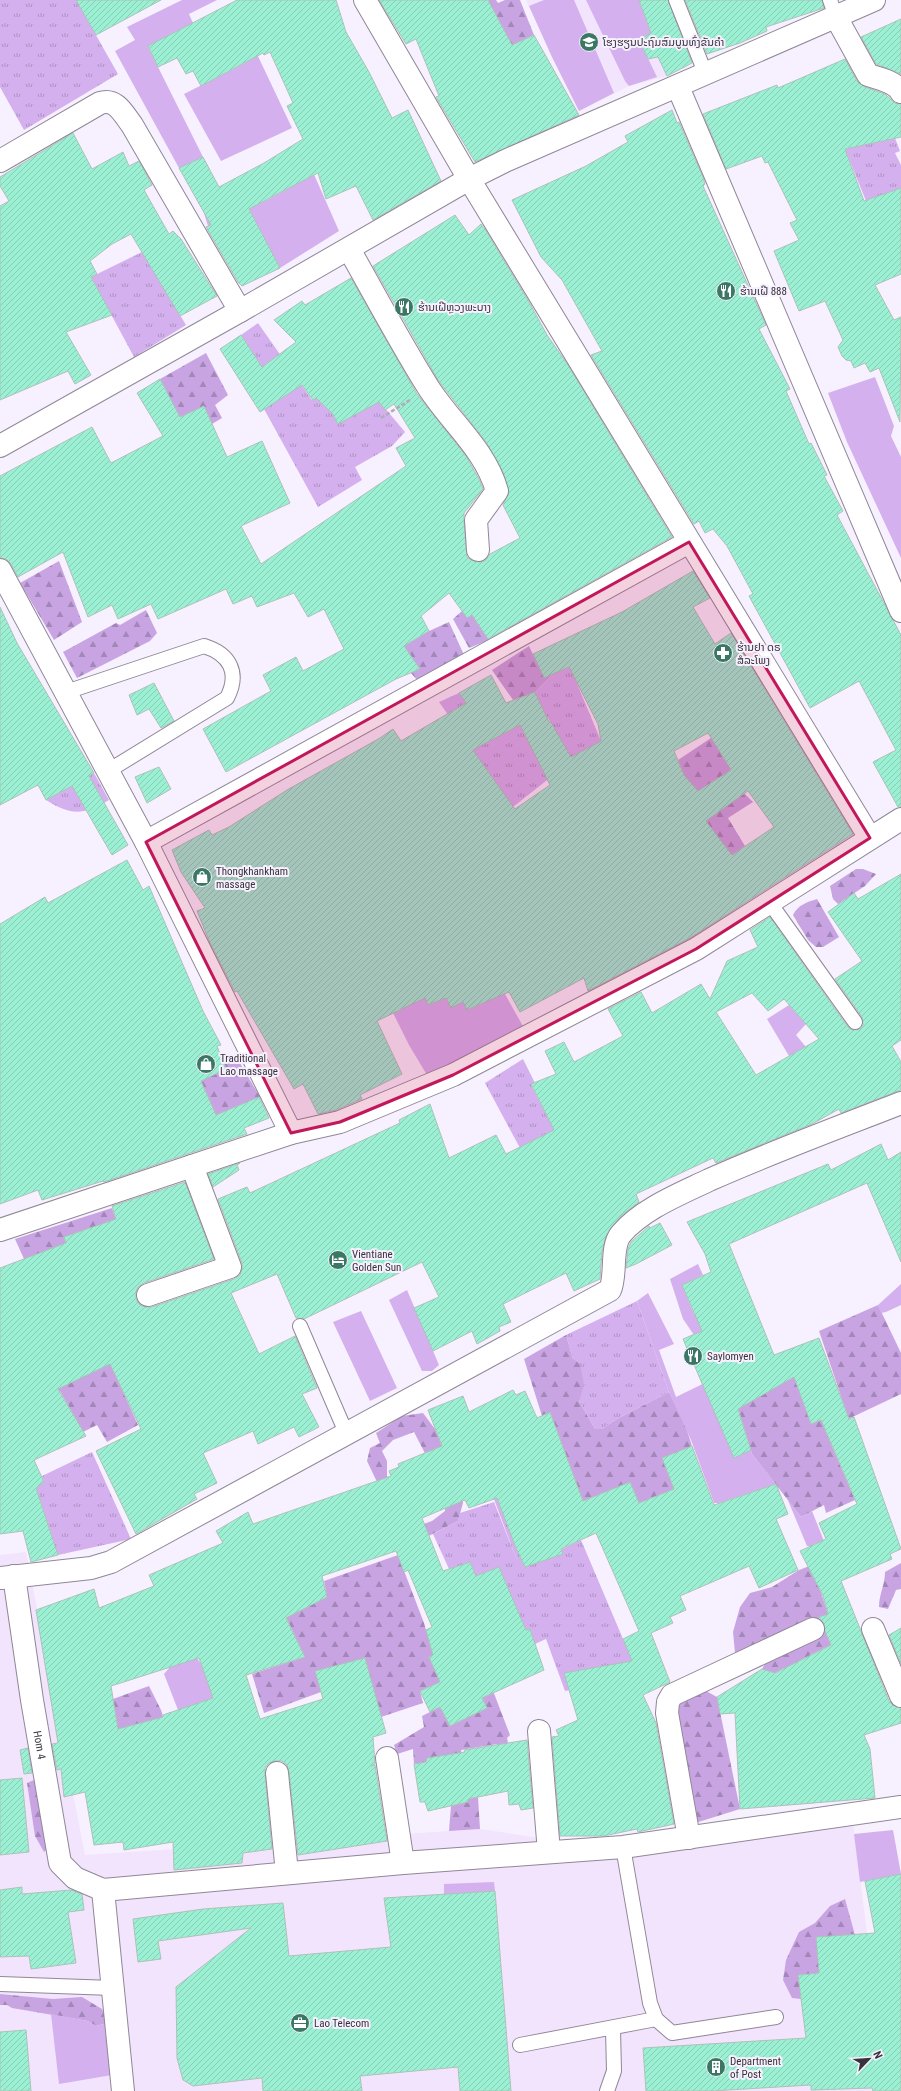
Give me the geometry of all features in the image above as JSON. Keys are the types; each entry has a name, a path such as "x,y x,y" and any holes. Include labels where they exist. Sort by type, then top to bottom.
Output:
{"street":[{"path":"365,0 469,179 870,838"},
{"path":"0,446 349,249 469,179 505,161 706,74 833,9 874,0"},
{"path":"833,9 868,75 887,81 899,88 901,92"},
{"path":"678,87 901,611"},
{"path":"0,161 100,103 107,101 115,103 132,125 240,311"},
{"path":"349,249 429,388 474,446 494,480 498,491 476,520 478,550"},
{"path":"146,842 689,542"},
{"path":"0,570 146,842 291,1133"},
{"path":"0,1230 291,1133 340,1122 453,1075 696,949 770,904 901,819"},
{"path":"7,1577 91,1568 111,1562 610,1290 613,1279 614,1256 617,1240 621,1233 655,1206 755,1159 901,1103"},
{"path":"148,1296 230,1267 192,1166"},
{"name":"Hom 4","path":"7,1577 32,1700 60,1863 75,1878 103,1890"},
{"path":"690,1838 666,1713 668,1702 672,1695 813,1629"},
{"path":"873,1629 901,1696"},
{"path":"539,1731 549,1852"},
{"path":"386,1758 404,1863"},
{"path":"277,1773 287,1873"},
{"path":"123,2091 103,1890 404,1863 623,1847 901,1808"}],"lane":[{"path":"676,0 706,74"},
{"path":"66,692 204,646 216,650 227,658 233,676 232,688 227,698 108,771"},
{"path":"770,904 855,1022"},
{"path":"300,1326 347,1434"},
{"path":"623,1847 650,2002 656,2019 672,2033 776,2017"},
{"path":"0,1984 113,1988"},
{"path":"520,2045 613,2029 656,2019"},
{"path":"607,2091 614,2071 613,2029"}],"path":[{"path":"381,418 429,388"}],"highlighted area":[{"path":"689,542 870,838 696,949 453,1075 340,1122 291,1133 146,842"}],"shaded area":[{"path":"526,0 639,0 651,33 639,40 648,59 658,57 667,76 629,86 579,111"},
{"path":"26,1552 85,1855 480,1829 591,1846 851,1807 887,2091 0,2091 0,1555"}],"green space":[{"path":"0,0 76,0 118,74 24,130 0,87"},
{"path":"182,0 217,0 189,14 193,23 148,47 203,157 179,168 115,51 135,40 127,27"},
{"path":"488,0 496,0 498,3 505,0 520,0 534,35 512,45"},
{"path":"544,0 574,0 614,93 579,111 529,6"},
{"path":"586,0 639,0 651,33 639,40 657,77 629,86 625,81"},
{"path":"247,33 292,128 221,161 184,94 245,63"},
{"path":"895,138 900,151 895,153 901,165 901,188 866,201 847,154 832,161 844,144 849,148"},
{"path":"305,154 339,231 280,268 208,226 203,210 254,183 265,201 300,182"},
{"path":"142,252 186,325 134,357 91,277"},
{"path":"258,323 312,400 316,398 332,413 338,423 379,401 405,432 392,446 355,467 362,480 318,507 264,409 281,398 241,335"},
{"path":"206,353 228,395 215,405 222,418 212,424 182,422 160,379"},
{"path":"875,377 894,426 891,436 901,457 901,558 847,442 828,393"},
{"path":"59,561 82,622 54,640 20,583"},
{"path":"146,610 157,633 150,641 77,678 63,652 116,623 120,625"},
{"path":"462,611 472,615 489,640 469,648 453,619"},
{"path":"449,622 464,655 417,680 411,673 419,669 404,646 429,631"},
{"path":"529,646 544,678 553,674 535,692 513,700 492,670"},
{"path":"570,667 601,741 571,757 545,713 535,692 553,674"},
{"path":"459,693 478,720 488,742 520,725 543,770 564,754 570,762 513,807 439,702"},
{"path":"711,738 731,770 698,791 744,793 753,802 728,818 745,846 732,855 618,824 684,775 678,760"},
{"path":"94,773 109,800 92,809 78,812 63,809 46,800"},
{"path":"856,869 863,869 876,874 865,886 838,904 833,899 830,886"},
{"path":"817,899 839,937 823,947 816,947 808,940 793,915 800,906"},
{"path":"492,971 524,1028 427,1075 409,1045 393,1013 403,1009 397,997 420,987 429,1005 446,998 451,1007 463,1002 468,1010 484,1003 479,992"},
{"path":"789,1005 806,1024 796,1035 806,1047 789,1056 767,1019"},
{"path":"237,1058 260,1097 216,1115 206,1092 189,1100 184,1089 226,1069 224,1064"},
{"path":"523,1059 535,1083 531,1085 578,1175 520,1148 485,1083"},
{"path":"112,1208 118,1226 90,1228 64,1237 87,1293 24,1259 15,1239"},
{"path":"698,1264 703,1275 682,1285 694,1314 735,1344 694,1335 683,1319 670,1279"},
{"path":"901,1284 901,1305 881,1313 878,1305"},
{"path":"407,1290 439,1365 432,1371 422,1371 389,1300"},
{"path":"648,1293 674,1344 659,1350 676,1397 727,1372 752,1454 776,1484 719,1503 714,1503 691,1440 669,1392 637,1301"},
{"path":"637,1301 669,1392 617,1419 602,1429 595,1429 579,1401 573,1359 566,1335"},
{"path":"878,1305 901,1353 901,1394 825,1430 855,1500 826,1513 824,1505 801,1517 752,1454 727,1372 794,1377 811,1424 846,1411 819,1331"},
{"path":"361,1311 397,1388 370,1401 333,1322"},
{"path":"566,1335 573,1359 580,1364 584,1385 579,1401 595,1429 602,1429 617,1419 669,1392 685,1424 692,1446 663,1458 674,1489 639,1503 630,1482 583,1501 550,1412 542,1416 524,1359"},
{"path":"110,1363 138,1425 107,1442 97,1425 83,1432 60,1391 49,1395 56,1377"},
{"path":"423,1413 435,1429 454,1475 458,1476 463,1503 458,1521 421,1540 401,1532 432,1521 445,1511 445,1492 414,1432 393,1440 382,1451 387,1461 387,1478 377,1482 367,1461 370,1448 380,1443 376,1433 402,1416"},
{"path":"92,1452 131,1539 58,1555 36,1488 44,1482 42,1476"},
{"path":"490,1477 516,1548 525,1567 581,1540 643,1686 605,1666 576,1671 581,1688 565,1691 546,1639 535,1644 530,1629 517,1633 499,1567 476,1576 470,1562 449,1569 433,1534 458,1521 460,1513 494,1502 518,1563 486,1478"},
{"path":"787,1498 801,1517 812,1511 824,1541 815,1547 807,1546"},
{"path":"398,1555 424,1623 433,1655 429,1657 440,1682 420,1691 423,1703 381,1717 365,1658 316,1671 321,1692 264,1713 252,1674 305,1657 286,1617 327,1597 324,1581"},
{"path":"901,1563 901,1589 896,1590 888,1609 879,1607 885,1572"},
{"path":"812,1565 828,1614 819,1618 831,1645 810,1655 822,1690 801,1696 784,1668 775,1673 762,1669 777,1642 735,1653 733,1632 740,1607 750,1593 772,1587 799,1570"},
{"path":"195,1657 203,1667 218,1714 178,1710 164,1674 170,1667"},
{"path":"490,1683 510,1735 507,1738 510,1752 499,1754 497,1744 461,1750 462,1756 414,1764 413,1749 397,1754 394,1745 424,1727 422,1716 440,1707 450,1726 487,1708 477,1688"},
{"path":"149,1686 161,1710 167,1728 118,1729 113,1699"},
{"path":"706,1691 717,1697 740,1809 692,1824 671,1717 684,1699"},
{"path":"34,1780 43,1791 48,1848 44,1852 35,1836 27,1783"},
{"path":"467,1796 478,1797 480,1829 449,1831 451,1806 468,1802"},
{"path":"893,1830 901,1874 860,1882 854,1834"},
{"path":"494,1882 495,1891 444,1895 444,1884"},
{"path":"845,1899 855,1935 819,1973 799,1975 801,1999 792,1998 783,1980 786,1960 799,1932 815,1923 830,1906"},
{"path":"0,1994 53,1999 82,1997 102,2009 107,2023 96,2026 88,2021 12,2008 7,2005 0,2005"},
{"path":"51,2014 88,2021 96,2026 107,2023 112,2075 59,2084"}],"building":[{"path":"76,0 161,0 96,35"},
{"path":"237,0 336,0 346,32 369,72 392,118 408,110 441,181 373,220 356,186 326,199 318,173 281,192 249,209 280,268 242,286 238,282 206,227 211,225 179,168 203,157 219,187 264,163 303,139 287,106 293,103 270,52 264,55 263,53 201,86 193,71 186,74 177,58 158,67 148,46"},
{"path":"379,0 488,0 512,45 534,35 579,115 475,162 436,97 439,96 416,39 406,44"},
{"path":"639,0 668,0 692,63 667,76 658,57 648,59 639,40 651,33"},
{"path":"685,0 822,0 824,8 766,27 767,31 740,43 707,54"},
{"path":"901,19 901,74 876,64 861,37"},
{"path":"845,59 857,81 865,87 885,94 895,103 901,104 901,137 845,149 864,201 901,188 901,274 875,285 894,320 901,317 900,422 879,368 870,372 865,363 854,368 851,361 846,360 842,356 838,347 843,340 825,301 799,311 774,251 799,240 790,223 797,220 768,162 765,163 762,156 726,169 703,114 777,85 778,88"},
{"path":"672,110 677,123 679,122 703,177 705,184 703,186 766,325 759,329 790,389 786,391 809,444 811,443 827,475 824,476 843,511 837,515 901,635 901,807 898,807 873,762 896,750 859,681 810,708 749,596 753,594 727,546 713,529 705,533 699,521 694,524 591,355 602,351 562,280 541,257 512,200 586,166 628,142 625,136"},
{"path":"73,133 92,169 123,152 129,166 139,161 152,185 144,190 169,234 173,231 181,239 217,296 180,316 131,234 112,244 90,261 97,274 91,277 112,315 66,332 91,375 75,384 68,371 0,400 0,206 9,201 0,186 0,177"},
{"path":"455,215 469,235 481,224 485,229 547,335 568,365 672,537 488,639 472,615 467,618 449,593 421,616 429,631 404,646 420,669 396,679 226,772 203,729 271,691 263,675 296,657 303,671 344,649 324,609 308,617 294,593 257,607 252,596 233,604 226,589 158,619 151,604 118,619 112,605 88,617 63,552 18,577 11,564 6,559 0,558 0,476 92,427 111,463 163,436 137,393 160,379 180,417 204,406 227,457 262,441 290,503 241,526 261,564 406,466 396,448 415,438 394,404 385,410 379,402 338,424 332,413 316,398 313,400 302,385 260,412 220,349 241,335 262,367 296,342 274,320 302,301 305,305 351,278 417,394 466,456 480,481 483,489 464,513 464,521 467,557 473,561 485,561 490,554 520,538 503,505 509,492 503,472 486,442 438,380 373,266"},
{"path":"693,571 710,598 693,607 715,644 731,633 853,834 690,938 588,991 584,978 520,1012 509,992 467,1010 463,1002 451,1008 446,998 428,1005 425,998 377,1021 402,1074 360,1095 362,1099 336,1110 318,1114 303,1084 294,1089 237,991 235,992 210,943 197,911 205,908 181,872 172,850 209,830 212,835 229,827 287,790 380,738 393,729 401,741 466,703 459,693 491,675 506,703 535,692 549,722 551,722 571,757 601,741 598,724 569,667 544,678 533,654 622,612","holes":["520,725 550,785 515,809 473,750","708,733 731,770 698,791 684,775 674,751","748,791 774,827 732,855 706,821"]},
{"path":"0,607 17,643 94,773 89,776 128,845 112,855 72,786 46,800 38,785 0,805"},
{"path":"154,683 174,721 161,728 149,709 137,715 129,695"},
{"path":"159,767 171,789 147,803 135,777"},
{"path":"127,860 143,890 149,886 203,1011 221,1045 217,1046 226,1069 201,1081 216,1115 259,1097 269,1118 244,1128 247,1134 104,1182 103,1181 42,1200 38,1190 0,1204 0,924 45,897 48,903"},
{"path":"901,874 901,1040 892,1046 901,1062 901,1090 841,1113 839,1109 812,1124 716,1163 713,1158 636,1194 639,1202 621,1216 606,1236 602,1252 600,1279 574,1291 566,1273 503,1304 511,1322 499,1327 500,1331 477,1344 472,1331 433,1351 414,1308 439,1297 422,1262 304,1319 296,1318 277,1274 231,1293 259,1354 295,1336 317,1388 302,1394 319,1427 299,1437 294,1427 258,1444 253,1431 203,1453 217,1483 194,1494 197,1499 136,1534 96,1451 141,1429 110,1364 58,1389 86,1436 34,1460 44,1482 36,1488 58,1555 31,1562 23,1531 0,1534 0,1268 66,1243 64,1237 116,1219 112,1206 185,1182 214,1259 144,1283 138,1287 136,1299 140,1305 152,1307 234,1279 240,1275 242,1263 218,1199 247,1187 250,1193 400,1123 399,1120 430,1104 449,1158 496,1135 506,1154 554,1130 531,1084 556,1074 545,1051 564,1042 574,1062 623,1036 608,1009 641,992 652,1013 701,984 710,999 727,961 758,947 750,930 770,917 848,1027 852,1030 860,1029 863,1025 862,1017 835,979 862,961 828,912 854,893 858,899","holes":["752,993 768,1011 784,999 819,1039 756,1075 716,1012"]},
{"path":"881,1144 888,1160 901,1152 901,1262 867,1183 729,1244 774,1355 819,1338 849,1419 854,1417 901,1549 890,1554 892,1559 841,1581 889,1701 894,1706 901,1708 901,1723 864,1735 870,1749 875,1798 740,1809 735,1713 720,1714 717,1697 762,1669 775,1673 831,1645 825,1631 824,1624 819,1617 828,1614 823,1596 800,1551 826,1539 819,1523 857,1504 821,1420 811,1424 794,1377 738,1409 751,1450 734,1458 683,1339 702,1331 682,1285 711,1272 705,1254 687,1222 828,1164 831,1170"},
{"path":"240,1163 237,1165 239,1170 213,1187 208,1174"},
{"path":"660,1223 672,1245 626,1268 628,1249 631,1242 649,1226 650,1228"},
{"path":"513,1390 516,1395 525,1391 537,1418 550,1412 583,1501 630,1482 639,1503 674,1489 662,1458 692,1446 714,1505 776,1484 788,1514 776,1519 798,1570 759,1588 749,1566 680,1596 686,1610 670,1617 673,1623 651,1633 670,1682 643,1695 656,1723 674,1824 638,1832 637,1829 603,1836 560,1836 552,1737 559,1736 556,1730 578,1720 564,1673 632,1661 623,1639 639,1631 596,1533 561,1549 563,1554 525,1567 497,1498 469,1508 465,1500 422,1518 443,1571 470,1562 476,1576 499,1567 526,1630 530,1629 544,1670 482,1698 487,1708 450,1726 440,1707 430,1712 420,1691 440,1682 429,1657 433,1655 426,1630 432,1627 408,1570 404,1572 396,1551 322,1576 327,1597 286,1618 305,1657 246,1675 260,1719 323,1699 315,1671 365,1658 386,1733 373,1737 375,1764 371,1766 375,1765 387,1841 298,1855 289,1772 287,1765 282,1761 276,1761 269,1763 265,1768 272,1849 243,1853 242,1863 174,1870 173,1842 124,1850 123,1842 94,1845 85,1792 64,1797 61,1769 57,1770 52,1744 58,1743 36,1610 94,1589 99,1608 154,1586 149,1575 223,1543 216,1531 248,1512 253,1524 391,1476 389,1471 399,1467 398,1464 442,1446 428,1410 463,1396 469,1412","holes":["199,1658 213,1698 163,1715 163,1717 118,1729 111,1686"]},
{"path":"901,1628 901,1664 889,1635"},
{"path":"527,1740 533,1808 521,1810 519,1804 509,1805 508,1791 468,1799 468,1802 428,1811 425,1802 420,1802 414,1764 426,1762 427,1758 465,1752 464,1750"},
{"path":"28,1748 32,1773 24,1774 20,1750"},
{"path":"22,1778 29,1852 0,1855 0,1780"},
{"path":"901,1874 901,2091 873,2091 872,2088 811,2090 811,2085 712,2091 646,2091 643,2048 806,2038 798,1975 819,1973 816,1937 875,1933 865,1881"},
{"path":"22,1887 22,1894 71,1890 82,1894 84,1910 68,1912 76,1963 31,1969 29,1956 0,1957 0,1890"},
{"path":"495,1891 511,2091 460,2091 458,2067 360,2076 362,2091 263,2091 262,2078 193,2086 183,2080 177,2058 176,1987 251,1928 158,1941 161,1959 138,1962 133,1919 203,1909 283,1903 289,1956 391,1947 384,1898"},
{"path":"26,2030 31,2091 0,2091 0,2032"}],"place":[{"name":"ໂຮງຮຽນປະຖົມສົມບູນທົ່ງຂັນຄຳ","path":"589,42"},
{"name":"ຮ້ານເຝີ 888","path":"726,291"},
{"name":"ຮ້ານເຝີຫຼວງພະບາງ","path":"404,307"},
{"name":"ຮ້ານຢາ ດຣ ສໍລະໂພງ","path":"723,653"},
{"name":"Thongkhankham massage","path":"202,877"},
{"name":"Traditional Lao massage","path":"206,1064"},
{"name":"Vientiane Golden Sun","path":"338,1260"},
{"name":"Saylomyen","path":"693,1356"},
{"name":"Lao Telecom","path":"300,2023"},
{"name":"Department of Post","path":"716,2067"}]}
